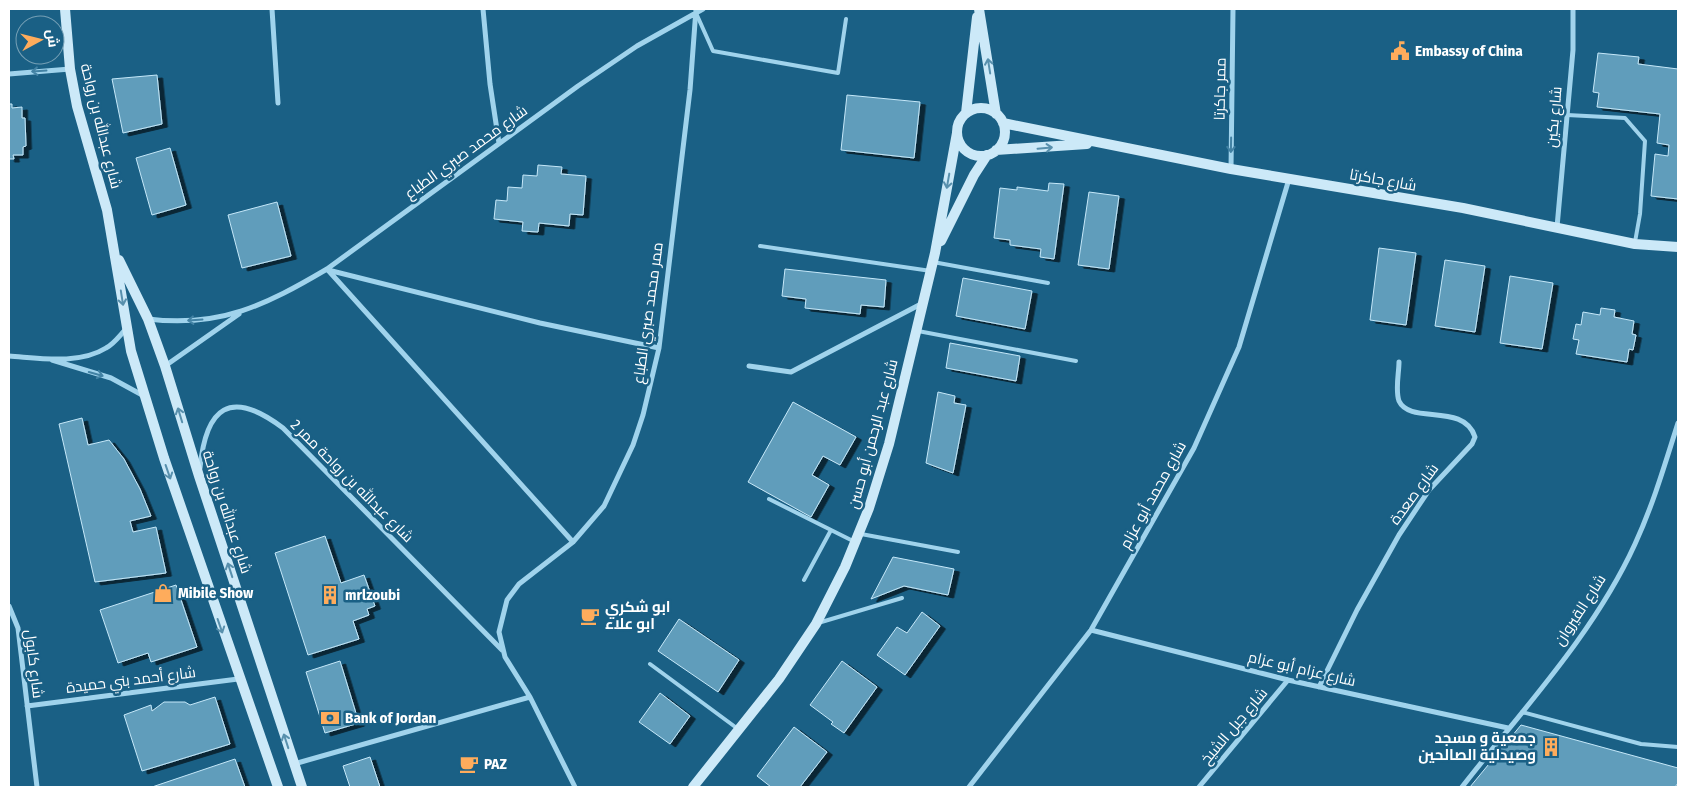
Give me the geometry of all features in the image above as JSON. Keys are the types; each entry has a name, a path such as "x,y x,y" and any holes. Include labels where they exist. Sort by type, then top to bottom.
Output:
{"street":[{"name":"شارع عبدالله بن رواحة","path":"65,9 70,69 78,106 107,210 131,351 238,679 278,787"},
{"path":"272,9 278,103"},
{"path":"482,9 498,143"},
{"name":"شارع محمد صبري الطباع","path":"148,319 192,320 242,312 272,300 327,270 498,143 638,46 696,11 703,9"},
{"path":"979,9 1004,138 996,150 986,155 978,156 963,148 957,133 958,126 966,113 979,9"},
{"name":"ممر جاكرتا","path":"1231,169 1233,9"},
{"name":"شارع بكين","path":"1557,228 1573,50 1572,9"},
{"name":"ممر محمد صبري الطباع","path":"575,787 530,697 502,650 499,632 507,600 519,584 573,542 604,506 626,460 643,415 658,348 689,99 696,11"},
{"path":"9,74 70,69"},
{"path":"966,113 982,108 1000,119"},
{"name":"شارع جاكرتا","path":"1000,119 1096,143 1231,169 1463,208 1635,244 1663,248 1678,247"},
{"name":"شارع عبد الرحمن أبو حسن","path":"691,786 779,679 816,624 857,538 869,508 888,444 923,303 933,262 957,133"},
{"name":"شارع جاكرتا","path":"996,150 1096,143"},
{"name":"شارع عبد الرحمن أبو حسن","path":"933,262 974,175 986,155"},
{"name":"شارع محمد أبو عزام","path":"969,787 1091,630 1194,448 1216,403 1239,347 1289,179"},
{"name":"شارع جاكرتا","path":"1663,248 1678,255"},
{"name":"شارع عبدالله بن رواحة","path":"114,250 148,319 165,366 199,476 302,787"},
{"path":"327,270 540,324 658,348"},
{"path":"327,270 573,542"},
{"path":"749,366 791,372 923,303"},
{"name":"شارع محمد صبري الطباع","path":"165,366 242,312"},
{"path":"9,356 49,359 85,356 106,348 127,328"},
{"path":"49,359 111,378 145,396"},
{"name":"شارع صعدة","path":"1319,687 1357,610 1399,535 1429,490 1472,444 1475,437 1472,428 1460,419 1406,409 1398,396 1399,362"},
{"name":"شارع عبدالله بن رواحة ممر 2","path":"199,476 202,448 206,433 214,418 225,408 240,406 254,409 268,417 283,428 502,650"},
{"name":"شارع القيروان","path":"1462,787 1571,648 1606,596 1634,545 1658,486 1678,423"},
{"name":"شارع كابول","path":"9,606 18,628 37,787"},
{"name":"شارع عزام أبو عزام","path":"1091,630 1288,680 1508,728"},
{"name":"شارع أحمد بني حميدة","path":"27,706 238,679"},
{"name":"شارع جبل الشيخ","path":"1199,787 1288,680"},
{"path":"294,764 530,697"}],"lane":[{"path":"696,11 713,51 838,73 846,19"},
{"path":"1566,115 1624,118 1644,141 1640,214 1635,244"},
{"path":"760,246 933,262 1048,283"},
{"path":"916,330 1076,361"},
{"path":"768,499 831,530 857,538 958,552"},
{"path":"804,580 831,530"},
{"path":"816,624 902,598"},
{"path":"650,664 738,729"},
{"path":"1522,712 1641,744 1678,747"}],"building":[{"path":"1598,53 1639,57 1638,64 1678,69 1678,199 1651,196 1655,154 1668,156 1669,145 1657,143 1660,114 1597,107 1599,93 1593,92"},
{"path":"157,75 162,124 123,133 112,79"},
{"path":"847,95 920,102 914,158 841,150"},
{"path":"9,104 12,104 12,108 22,107 22,118 25,118 26,146 23,147 23,155 13,155 14,159 9,159"},
{"path":"170,148 186,205 152,215 136,158"},
{"path":"538,165 562,167 561,174 586,176 583,215 570,214 569,226 539,223 538,232 522,231 523,222 494,219 496,200 507,201 508,187 522,188 523,175 537,176"},
{"path":"1049,183 1064,184 1054,259 1040,257 1041,249 1010,245 1010,240 994,238 1000,188 1017,190 1017,187 1048,191"},
{"path":"1089,192 1119,196 1109,269 1078,265"},
{"path":"277,202 291,256 242,268 228,215"},
{"path":"1379,248 1416,253 1406,325 1370,320"},
{"path":"1445,260 1485,266 1475,332 1435,326"},
{"path":"785,269 886,280 884,307 861,305 860,314 805,308 806,299 782,296"},
{"path":"1510,276 1553,283 1542,349 1500,343"},
{"path":"963,278 1032,291 1025,329 956,316"},
{"path":"1601,308 1615,310 1614,317 1634,321 1632,334 1636,335 1633,350 1629,349 1627,362 1576,354 1579,340 1573,339 1576,324 1581,325 1583,312 1600,315"},
{"path":"950,343 1020,356 1016,381 946,368"},
{"path":"938,392 955,396 954,403 966,405 953,473 926,463"},
{"path":"793,402 856,437 840,465 823,456 812,475 829,485 811,517 748,482"},
{"path":"82,418 88,445 109,440 124,459 140,489 151,516 130,521 133,532 156,527 166,573 95,582 59,424"},
{"name":"mrlzoubi","path":"325,536 341,583 364,575 375,606 367,609 369,615 353,621 359,639 308,655 275,553"},
{"path":"893,557 954,569 948,595 904,586 871,599"},
{"path":"176,585 197,647 151,662 148,653 118,663 100,610"},
{"path":"922,612 940,626 905,675 877,655 897,627 907,633"},
{"path":"679,619 739,660 718,692 658,651"},
{"path":"340,661 359,723 325,733 306,672"},
{"path":"842,661 877,687 844,733 810,705"},
{"path":"660,693 690,716 670,744 639,722"},
{"path":"215,697 230,744 142,771 124,715 151,705 152,711 164,702 185,702 190,705"},
{"name":"جمعية و مسجد وصيدلية الصالحين","path":"1521,725 1678,768 1678,783 1675,787 1470,787"},
{"path":"794,727 827,752 800,787 771,787 757,776"},
{"path":"370,757 380,787 350,787 343,766"},
{"path":"235,759 245,787 152,787"}],"place":[{"name":"Embassy of China","path":"1400,51"},
{"name":"Mibile Show","path":"163,593"},
{"name":"mrlzoubi","path":"330,595"},
{"name":"ابو شكري ابو علاء","path":"590,616"},
{"name":"Bank of Jordan","path":"330,718"},
{"name":"جمعية و مسجد وصيدلية الصالحين","path":"1551,747"},
{"name":"PAZ","path":"469,764"}]}
